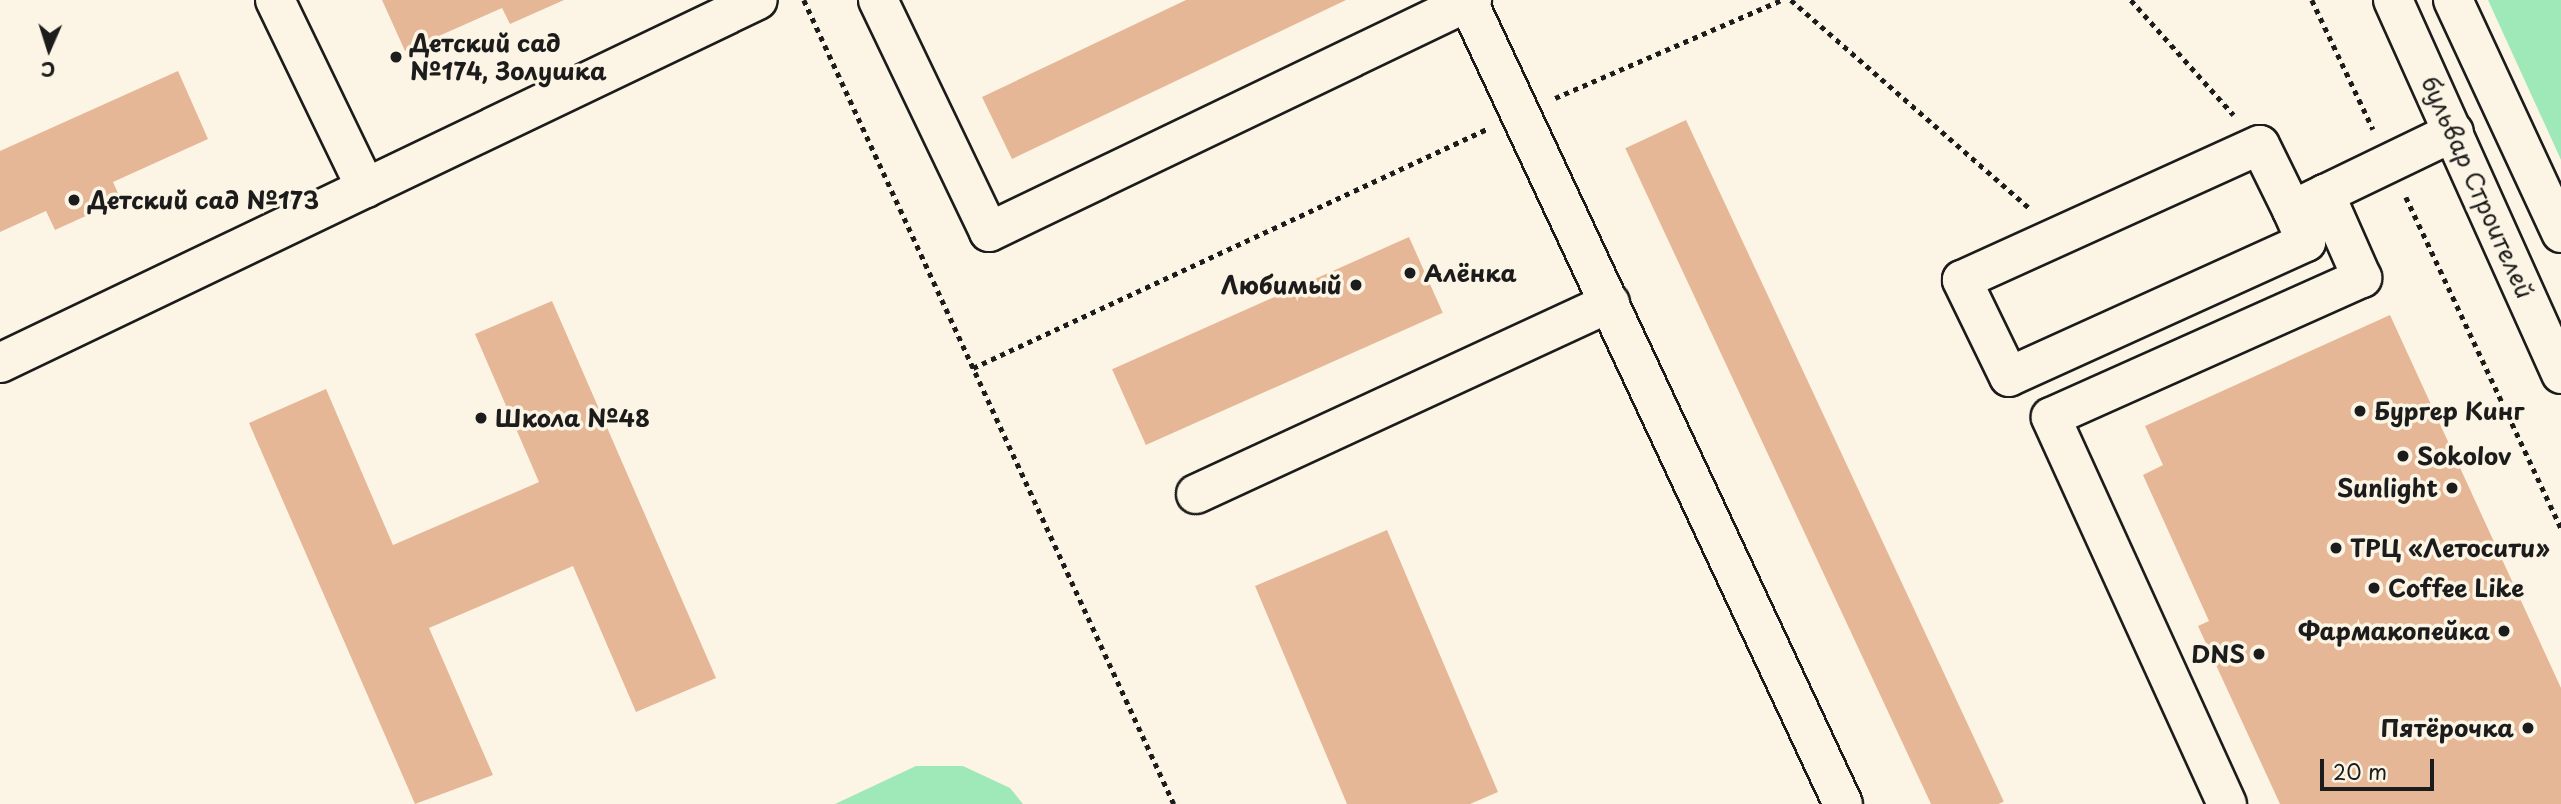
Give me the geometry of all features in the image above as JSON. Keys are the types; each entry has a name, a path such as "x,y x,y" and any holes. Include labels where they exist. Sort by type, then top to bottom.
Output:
{"main road":[{"path":"275,0 366,188"},
{"path":"0,363 758,0"},
{"path":"878,0 989,232 1470,1 1843,804"},
{"name":"бульвар Строителей","path":"2393,0 2561,374"},
{"path":"2453,0 2561,233"},
{"path":"2308,202 2454,132"},
{"path":"2227,804 2051,417 2362,278 2308,202 2260,145 1962,280 2009,377 2306,242 2308,202"},
{"path":"1196,494 1610,303"}],"path":[{"path":"804,0 1174,804"},
{"path":"973,368 1520,113 1781,0"},
{"path":"1791,0 2060,235"},
{"path":"2132,0 2260,145"},
{"path":"2312,0 2561,528"}],"green space":[{"path":"2488,0 2561,0 2561,160 2552,140"},
{"path":"916,766 963,766 1010,788 1023,804 835,804"}],"building":[{"path":"382,0 564,0 510,24 502,8 405,51"},
{"path":"1186,0 1346,0 1012,159 982,97"},
{"path":"178,71 208,139 113,182 121,200 55,230 46,211 0,232 0,151"},
{"path":"1686,120 2004,802 1999,804 1931,804 1625,148"},
{"path":"1409,237 1443,313 1146,445 1112,369"},
{"path":"552,301 716,678 636,712 573,566 429,628 493,775 415,804 249,423 326,389 393,545 539,482 475,334"},
{"name":"ТРЦ «Летосити»","path":"2390,315 2561,688 2561,804 2280,804 2198,626 2209,621 2143,475 2163,465 2145,426"},
{"path":"1387,530 1498,792 1470,804 1347,804 1255,586"}],"place":[{"name":"Детский сад №174, Золушка","path":"396,57"},
{"name":"Детский сад №173","path":"74,200"},
{"name":"Алёнка","path":"1410,273"},
{"name":"Любимый","path":"1356,285"},
{"name":"Бургер Кинг","path":"2360,411"},
{"name":"Школа №48","path":"481,418"},
{"name":"Sokolov","path":"2403,456"},
{"name":"Sunlight","path":"2452,488"},
{"name":"ТРЦ «Летосити»","path":"2336,548"},
{"name":"Coffee Like","path":"2374,588"},
{"name":"Фармакопейка","path":"2504,631"},
{"name":"DNS","path":"2259,654"},
{"name":"Пятёрочка","path":"2528,728"}]}
